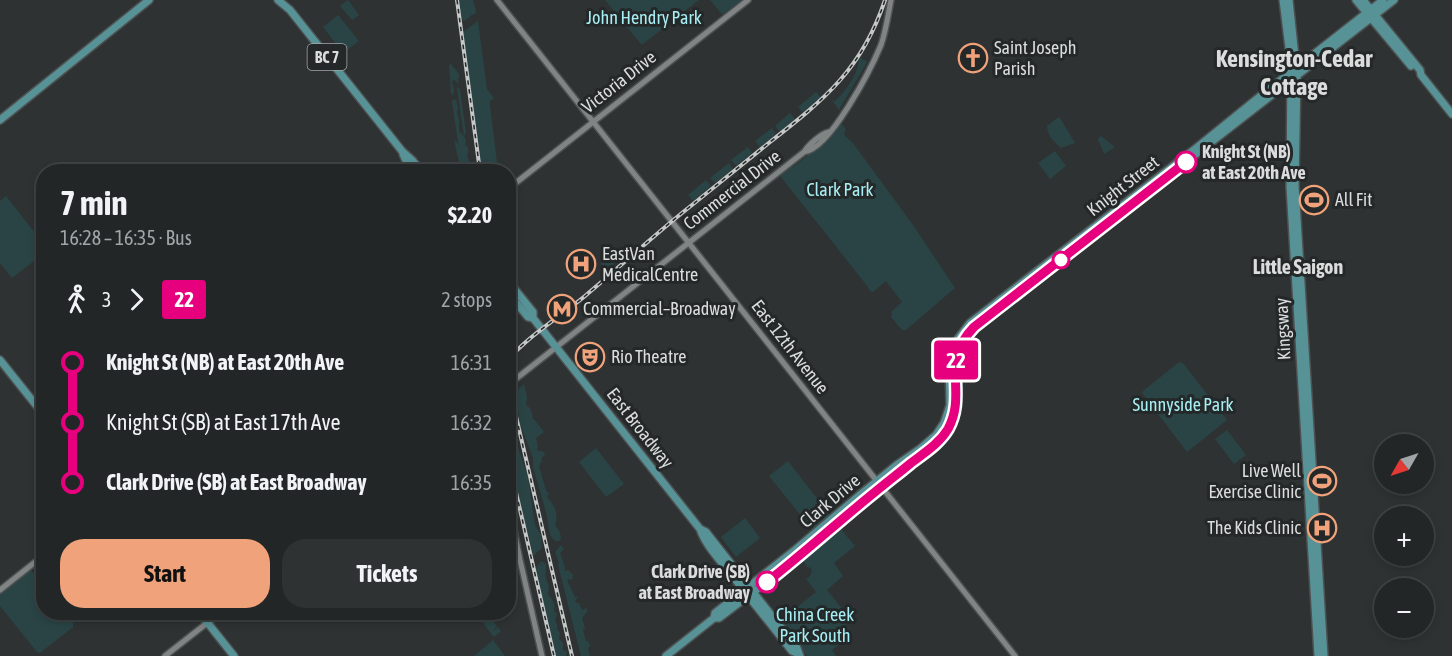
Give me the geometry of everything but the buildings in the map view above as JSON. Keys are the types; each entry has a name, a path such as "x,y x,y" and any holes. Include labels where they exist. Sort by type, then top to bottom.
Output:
{"main road":[{"path":"0,120 149,0"},
{"name":"BC 7","path":"278,0 290,10"},
{"name":"BC 7","path":"285,0 290,10 402,152 415,164"},
{"name":"Kingsway","path":"1283,0 1294,73 1290,187 1318,656"},
{"name":"Kingsway","path":"1289,0 1294,73 1296,186 1323,656"},
{"path":"1356,0 1420,70 1421,75 1452,114"},
{"path":"1363,0 1370,14"},
{"name":"Knight Street","path":"1370,14 1383,0"},
{"name":"Knight Street","path":"950,395 950,360 957,340 970,323 1370,14 1394,0"},
{"name":"Knight Street","path":"956,404 957,354 974,327 1294,73"},
{"name":"BC 7","path":"402,152 408,164"},
{"name":"East Broadway","path":"516,291 533,312 533,318"},
{"name":"East Broadway","path":"516,302 528,317 533,318 700,529 706,532 749,591 797,648 800,655"},
{"path":"0,360 36,405"},
{"name":"Clark Drive","path":"879,484 936,435 946,417 950,395"},
{"name":"Clark Drive","path":"666,656 714,618 719,618 814,534 937,443 950,424 956,404"},
{"path":"205,620 234,656"}],"street":[{"name":"East 12th Avenue","path":"497,0 1015,656"},
{"name":"Victoria Drive","path":"516,183 748,0"},
{"name":"Commercial Drive","path":"516,379 804,152 817,146 828,137 829,132 847,109 881,45 891,0"},
{"path":"516,540 542,656"},
{"path":"0,590 36,561"},
{"path":"165,656 211,620"}],"green space":[{"path":"348,0 359,15 352,20 340,6"},
{"path":"458,0 473,0 475,14 464,21 461,18"},
{"name":"John Hendry Park","path":"605,0 699,0 641,44"},
{"name":"John Hendry Park","path":"710,0 742,0 723,14"},
{"path":"338,15 359,41 343,53 323,27"},
{"path":"478,21 487,89 494,98 490,101 490,105 497,164 481,164 463,32"},
{"path":"856,55 867,62 839,110 832,100 835,101 839,97 853,79 859,62 854,59"},
{"path":"451,64 459,74 459,84 452,81 453,95 451,94 449,65"},
{"path":"457,88 466,133 464,136"},
{"path":"816,92 821,98 803,113 798,107"},
{"path":"453,99 456,100 458,109 459,131 464,136 465,145 468,147 467,155 470,164 459,164 454,140 458,144 460,156"},
{"path":"790,113 795,119 780,132 775,126"},
{"path":"1060,118 1075,143 1061,148 1051,138 1047,126"},
{"name":"Clark Park","path":"842,124 846,130 845,136 853,143 913,225 955,288 906,330 902,330 891,317 891,312 902,302 886,281 873,292 870,291 781,177 828,139"},
{"path":"772,128 776,134 760,147 755,141"},
{"path":"1101,136 1115,147 1104,154 1098,139"},
{"path":"748,147 752,153 736,166 731,160"},
{"path":"1055,151 1066,166 1050,179 1038,163"},
{"path":"729,163 733,169 715,183 710,178"},
{"path":"706,180 711,186 693,201 688,195"},
{"path":"6,196 36,234 36,259 12,278 0,263 0,201"},
{"path":"617,250 621,254 619,259 613,265 605,268 601,263"},
{"name":"Sunnyside Park","path":"1179,362 1183,363 1227,420 1187,452 1142,393"},
{"path":"524,384 526,405 530,408 532,419 544,432 536,438 537,450 544,452 545,455 541,458 539,466 549,494 547,497 556,513 555,525 560,532 559,541 555,541 550,535 533,467 533,458 520,424 516,391"},
{"path":"1227,430 1246,455 1234,464 1215,439"},
{"path":"516,441 528,477 535,525 541,535 542,548 533,556 516,483"},
{"path":"596,448 624,484 606,497 579,462"},
{"path":"788,461 830,516 814,532 769,476"},
{"path":"745,518 760,538 736,557 721,537"},
{"name":"China Creek Park South","path":"838,528 855,546 834,563 843,576 827,590 843,610 838,612 838,617 853,633 832,650 836,656 807,656 781,620 816,592 806,579 810,576 811,568 807,567 802,559"},
{"path":"561,545 564,549 560,553 564,571 568,570 573,575 572,580 567,580 575,597 578,596 575,602 579,603 582,610 586,608 588,611 582,618 586,641 590,645 588,650 590,656 581,656 555,552"},
{"path":"542,561 546,565 548,594 557,614 555,621 560,633 559,639 563,643 563,650 567,652 566,656 555,656 536,569"},
{"path":"31,570 36,576 36,620 71,620 73,623 73,627 40,653 0,606 0,594"},
{"path":"492,620 497,626 492,631 498,627 501,631 494,637 483,623"},
{"path":"493,640 505,656 474,656"}],"railway":[{"path":"457,0 479,164"},
{"path":"516,351 790,126 840,81 865,45 885,0"},
{"path":"516,416 572,656"},
{"path":"516,492 554,656"}],"bus line":[{"name":"22","path":"767,582 944,435 956,404 957,354 974,327 1186,162"}],"place":[{"name":"Saint Joseph Parish","path":"973,58"},
{"name":"Knight St (NB) at East 20th Ave","path":"1186,162"},
{"name":"All Fit","path":"1314,200"},
{"name":"EastVan MedicalCentre","path":"581,264"},
{"name":"Commercial–Broadway","path":"562,309"},
{"name":"Rio Theatre","path":"590,357"},
{"name":"Live Well Exercise Clinic","path":"1322,481"},
{"name":"The Kids Clinic","path":"1322,528"},
{"name":"Clark Drive (SB) at East Broadway","path":"767,582"}],"district":[{"name":"Kensington-Cedar Cottage","path":"1294,73"},
{"name":"Little Saigon","path":"1298,267"}]}
